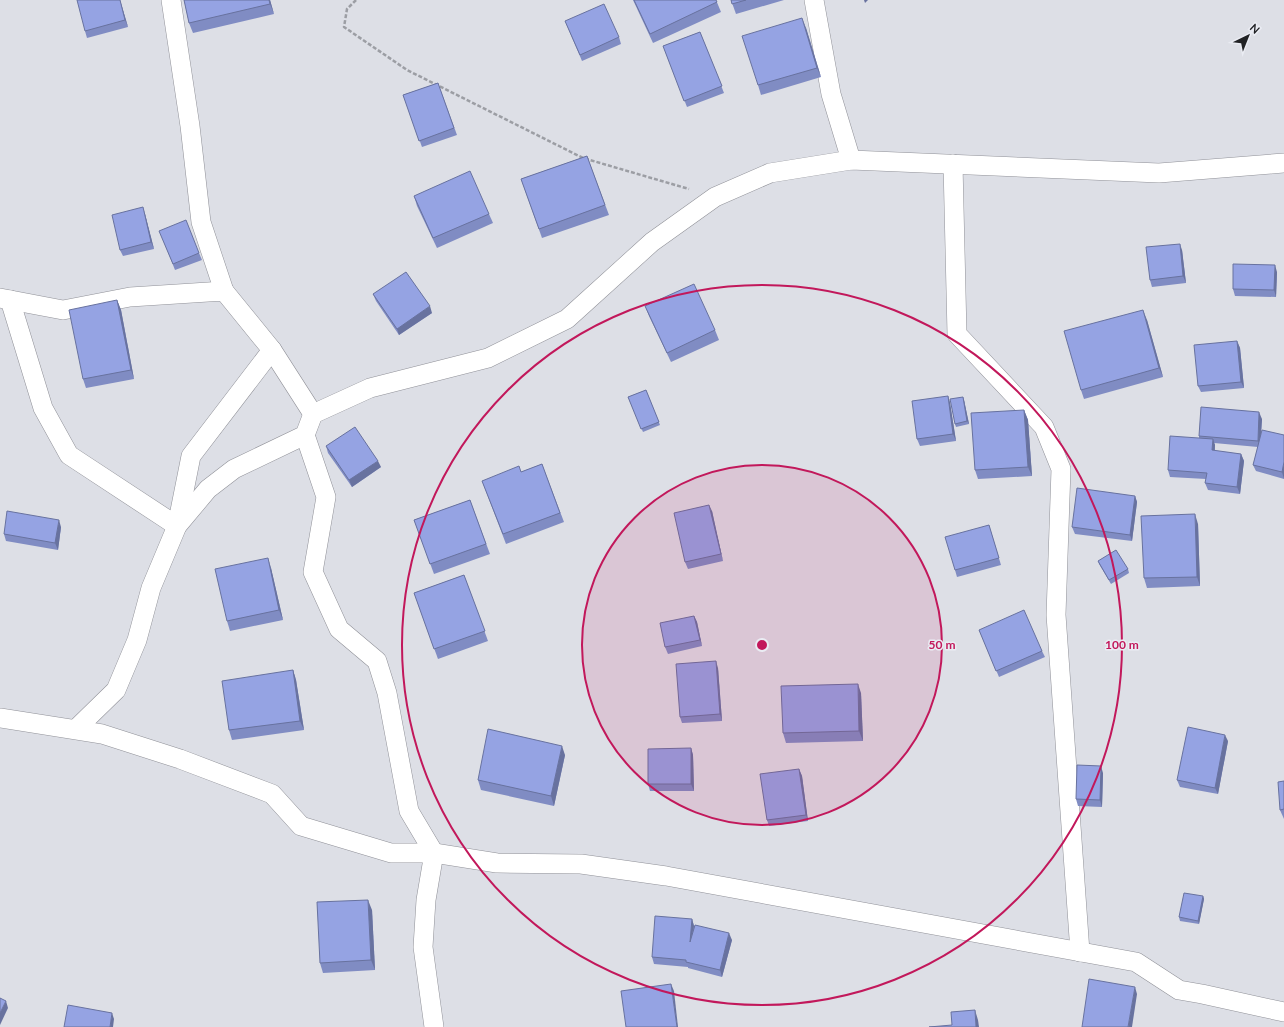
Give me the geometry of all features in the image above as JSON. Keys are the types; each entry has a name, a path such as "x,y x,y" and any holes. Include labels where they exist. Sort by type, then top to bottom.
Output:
{"street":[{"path":"171,0 190,126 201,222 224,291 272,350 313,414"},
{"path":"814,0 831,94 851,160"},
{"path":"434,1027 423,947 426,900 434,853 409,811 387,693 377,661 339,629 313,572 326,497 305,435 313,414 370,388 488,358 567,319 652,242 715,197 770,173 851,160 1159,173 1284,162"},
{"path":"954,164 957,334 1044,427 1061,469 1056,615 1080,952"},
{"path":"176,526 69,455 43,408 5,299 63,310 130,297 224,291"},
{"path":"76,729 116,690 137,640 151,588 176,526 191,456 272,350"},
{"path":"176,526 208,489 234,469 305,435"},
{"path":"0,718 102,734 180,759 272,794 301,826 391,853 434,853 497,863 581,864 666,876 1136,962 1180,990 1284,1012"}],"path":[{"path":"356,0 347,9 344,27 407,70 583,158 715,197"}],"building":[{"path":"77,0 120,0 125,20 85,31"},
{"path":"184,0 269,0 270,4 189,23"},
{"path":"634,0 716,0 717,2 650,34"},
{"path":"731,0 746,0 732,4"},
{"path":"604,4 619,37 580,55 565,21"},
{"path":"802,18 817,68 758,85 742,36"},
{"path":"700,32 722,86 684,101 663,46"},
{"path":"438,83 454,128 419,141 403,95"},
{"path":"587,156 605,205 539,229 521,179"},
{"path":"470,171 489,214 433,238 414,196"},
{"path":"143,207 151,242 120,250 112,215"},
{"path":"186,220 199,253 173,264 159,231"},
{"path":"1180,244 1183,276 1150,280 1146,247"},
{"path":"1233,264 1275,265 1274,290 1233,289"},
{"path":"406,272 430,306 397,329 373,294"},
{"path":"694,284 715,330 667,353 645,306"},
{"path":"117,300 131,370 83,379 69,310"},
{"path":"1143,310 1159,368 1081,390 1064,331"},
{"path":"1237,341 1241,382 1198,386 1194,345"},
{"path":"646,390 659,422 641,429 628,397"},
{"path":"948,396 953,434 917,439 912,401"},
{"path":"963,397 967,421 955,424 950,399"},
{"path":"1201,407 1259,412 1258,441 1199,436"},
{"path":"1024,410 1028,467 975,470 971,413"},
{"path":"355,427 378,461 349,480 326,446"},
{"path":"1262,430 1284,435 1284,462 1282,472 1253,465"},
{"path":"1170,436 1213,439 1212,450 1241,454 1237,487 1205,483 1207,473 1168,470"},
{"path":"542,464 560,513 503,534 482,481 519,466 521,472"},
{"path":"1077,488 1135,496 1130,535 1072,527"},
{"path":"470,500 486,544 430,564 414,520"},
{"path":"709,505 721,554 685,562 674,513"},
{"path":"7,511 59,520 55,543 4,534"},
{"path":"1195,514 1197,577 1144,578 1141,516"},
{"path":"989,525 999,558 955,570 945,537"},
{"path":"1116,550 1128,569 1109,580 1098,561"},
{"path":"268,558 279,610 227,621 215,569"},
{"path":"464,575 485,631 434,649 414,593"},
{"path":"1024,610 1042,651 996,671 979,630"},
{"path":"694,616 700,640 665,647 660,623"},
{"path":"716,661 720,714 680,717 676,664"},
{"path":"293,670 300,721 229,730 222,681"},
{"path":"858,684 859,731 783,733 781,686"},
{"path":"1188,727 1225,735 1215,788 1177,780"},
{"path":"488,729 562,746 551,796 478,780"},
{"path":"691,748 691,784 648,784 648,749"},
{"path":"1077,765 1101,766 1100,800 1076,799"},
{"path":"799,769 806,815 767,820 760,774"},
{"path":"1284,781 1284,809 1280,810 1278,782"},
{"path":"1184,893 1203,896 1198,921 1179,917"},
{"path":"368,900 371,960 320,963 317,902"},
{"path":"655,916 692,919 690,942 695,925 729,933 720,970 686,962 686,960 652,957"},
{"path":"1089,979 1135,987 1128,1027 1082,1027"},
{"path":"671,984 677,1027 626,1027 621,991"},
{"path":"0,998 6,1001 0,1013"},
{"path":"68,1005 112,1013 110,1027 64,1027"},
{"path":"975,1010 976,1027 929,1027 952,1025 951,1012"}]}
